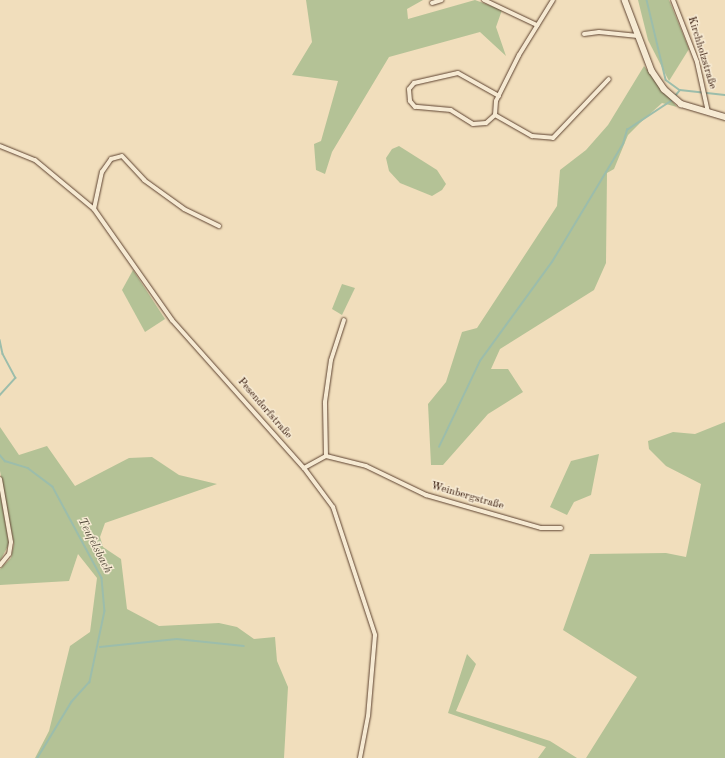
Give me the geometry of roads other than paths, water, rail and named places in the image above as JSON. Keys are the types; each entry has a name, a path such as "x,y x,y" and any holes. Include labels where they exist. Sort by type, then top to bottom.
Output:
{"street":[{"path":"432,3 442,0"},
{"path":"484,0 537,25"},
{"path":"499,96 458,73 414,84 408,89 410,101 415,107 451,110 473,124 486,123 495,115 499,96 537,25 553,0"},
{"path":"625,0 655,77 666,92 681,104 725,117"},
{"name":"Kirchholzstraße","path":"673,0 704,91 708,112"},
{"path":"584,34 599,32 638,36"},
{"path":"495,115 532,136 553,138 609,79"},
{"name":"Pesendorfstraße","path":"0,146 35,160 94,209 172,320 304,468 333,507 375,635 368,716 360,758"},
{"path":"94,209 102,172 111,159 122,156 144,180 184,209 213,221 219,226"},
{"path":"212,226 213,221"},
{"path":"304,468 326,456 326,395 331,360 344,320"},
{"name":"Weinbergstraße","path":"326,456 366,466 426,495 541,528 561,528"},
{"path":"0,479 11,542 9,554 0,565"}],"waterway":[{"path":"647,0 666,80 680,90 725,95"},
{"path":"676,95 680,90"},
{"path":"439,447 480,361 552,262 623,144 627,130 671,101"},
{"name":"Teufelsbach","path":"0,340 3,354 16,378 0,396"},
{"name":"Teufelsbach","path":"0,455 5,461 28,468 53,487 102,578 105,611 90,682 72,702 38,758"},
{"path":"100,647 177,639 244,646"}]}
